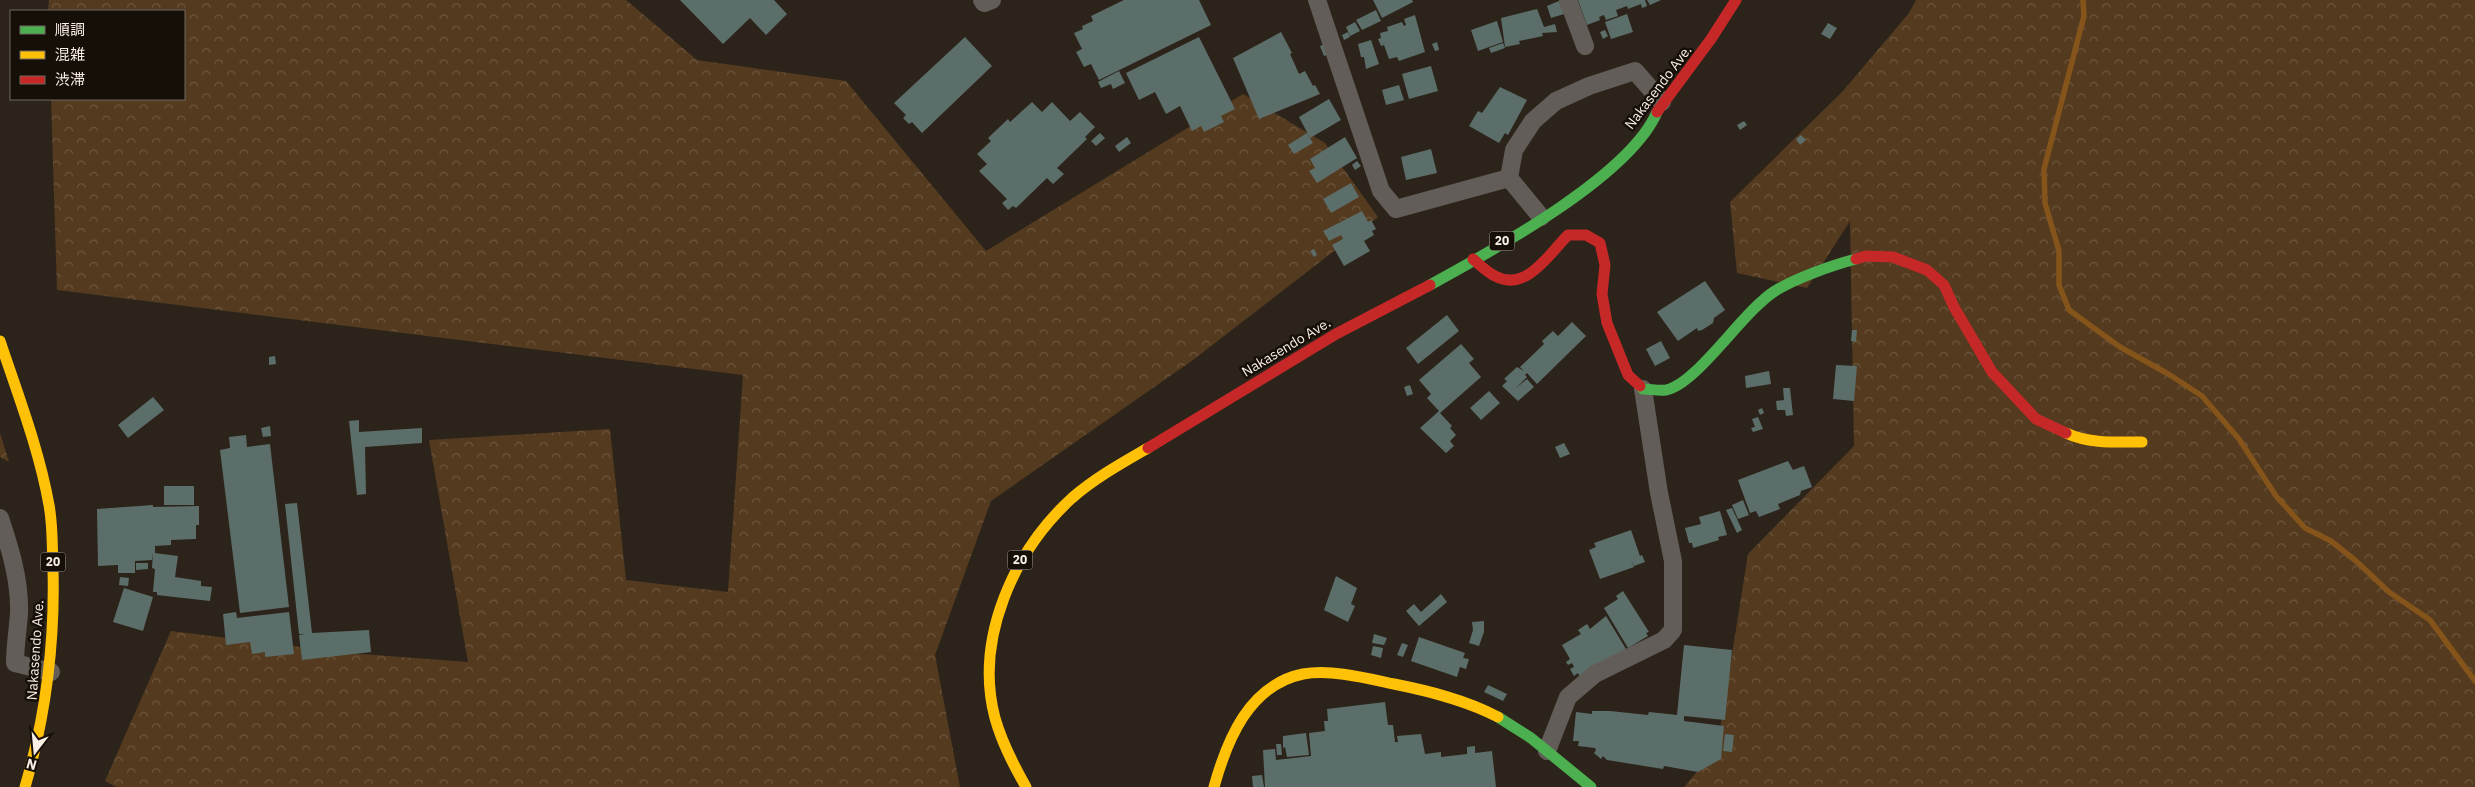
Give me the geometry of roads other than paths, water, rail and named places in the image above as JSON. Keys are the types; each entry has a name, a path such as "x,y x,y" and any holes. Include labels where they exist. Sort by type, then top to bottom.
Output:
{"main road":[{"name":"Nakasendo Ave.","path":"1026,787 1005,753 991,690 990,664 1002,596 1026,549 1062,507 1108,472 1337,334 1473,259 1581,192 1648,131 1662,102 1701,55 1736,0"},
{"path":"1473,259 1498,278 1514,281 1533,273 1568,235 1586,235 1600,243 1605,265 1602,294 1606,323 1628,375 1643,389 1666,390 1685,382 1750,312 1775,291 1837,264 1866,256 1893,258 1927,270 1944,285 1954,307 1992,372 2015,400 2036,419 2074,437 2108,442 2142,442"},
{"name":"Nakasendo Ave.","path":"0,341 48,494 53,533 54,621 51,672 45,714 25,787"},
{"path":"1214,787 1225,747 1244,712 1269,689 1304,674 1357,676 1457,700 1509,723 1591,787"}],"street":[{"path":"982,0 984,3 992,0"},
{"path":"1317,0 1381,191 1396,209 1509,178"},
{"path":"1568,0 1585,46"},
{"path":"1541,217 1509,178 1514,150 1533,121 1564,98 1589,86 1635,71 1662,102"},
{"path":"1547,751 1568,697 1595,674 1664,640 1674,630 1673,562 1659,493 1643,389"},
{"path":"0,518 14,566 17,588 19,612 15,663 51,672"}],"waterway":[{"path":"2083,0 2084,16 2044,169 2045,203 2059,251 2059,285 2069,310 2120,347 2170,375 2202,396 2239,439 2276,496 2305,528 2331,541 2389,592 2430,620 2475,681"}]}
